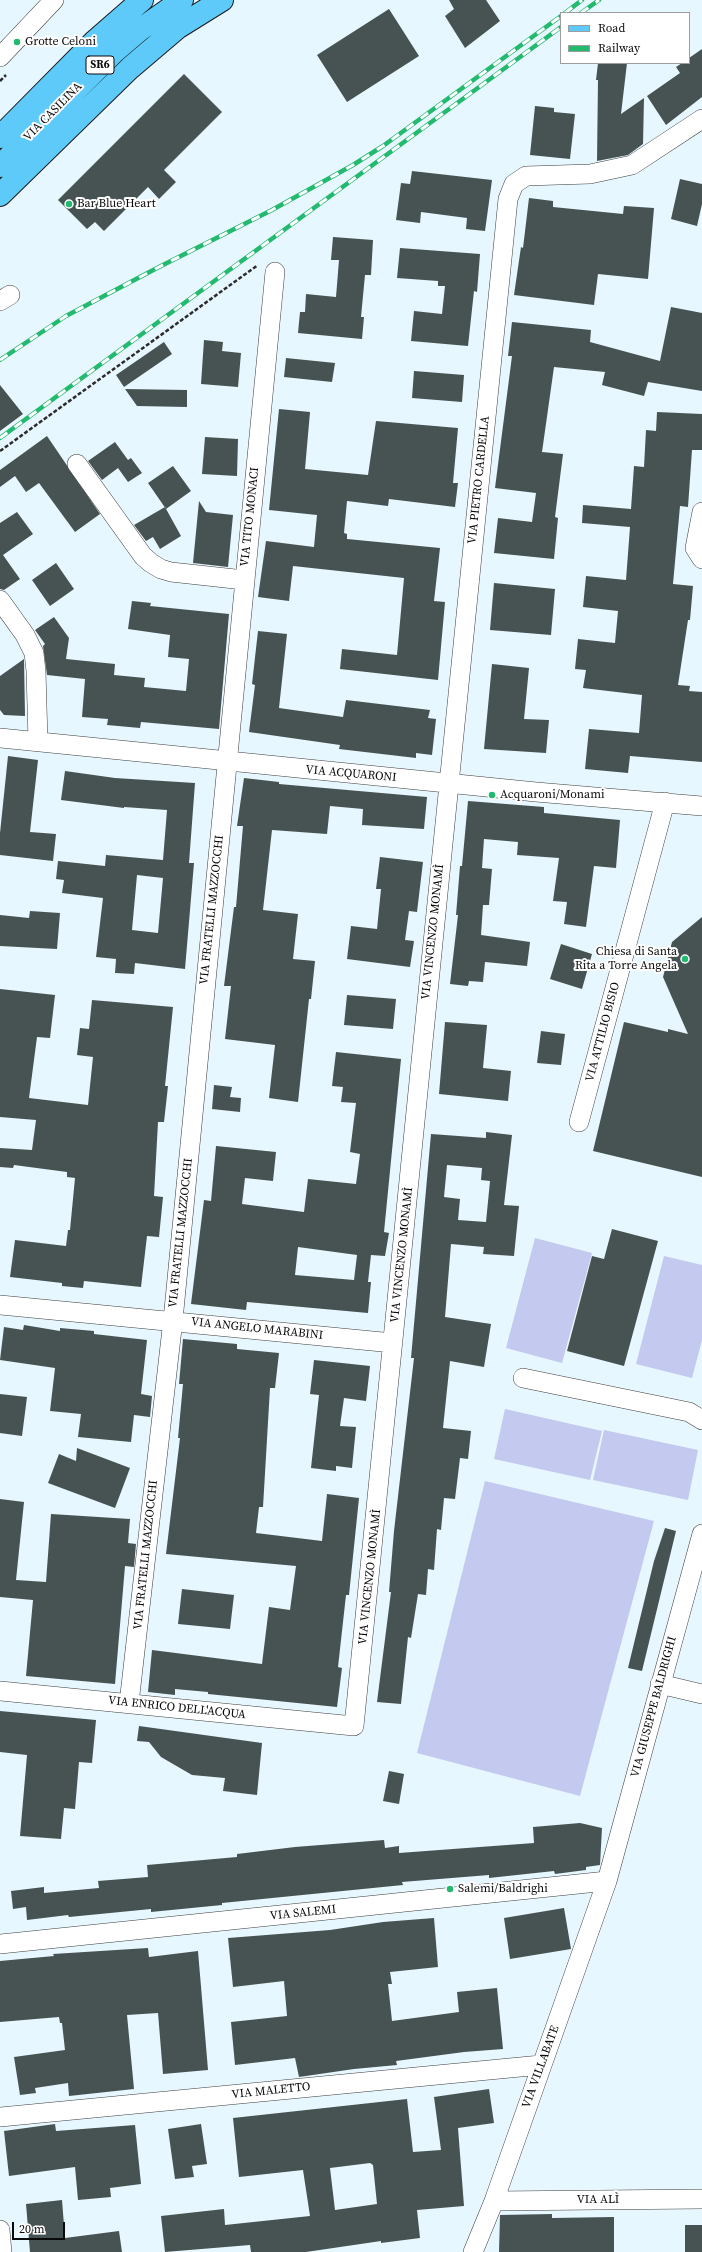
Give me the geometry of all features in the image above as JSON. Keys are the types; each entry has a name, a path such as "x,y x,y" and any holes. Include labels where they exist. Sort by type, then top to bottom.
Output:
{"main road":[{"path":"0,137 95,41 142,0"},
{"name":"VIA CASILINA","path":"0,166 114,52 142,29 182,0"},
{"path":"0,195 130,68 177,28 222,0"}],"street":[{"path":"0,57 54,0"},
{"name":"VIA PIETRO CARDELLA","path":"448,783 508,200 511,189 518,180 531,175 580,176 621,168 639,161 702,119"},
{"name":"VIA TITO MONACI","path":"227,762 275,272"},
{"path":"77,464 143,556 151,564 171,572 244,580"},
{"path":"702,512 694,548 702,559"},
{"path":"0,600 25,635 35,659 38,741"},
{"name":"VIA ACQUARONI","path":"0,738 227,762 702,806"},
{"name":"VIA FRATELLI MAZZOCCHI","path":"129,1703 173,1320 227,762"},
{"name":"VIA VINCENZO MONAMÌ","path":"354,1726 394,1343 448,783"},
{"name":"VIA ATTILIO BISIO","path":"579,1122 665,802"},
{"name":"VIA ANGELO MARABINI","path":"0,1305 173,1320 394,1343"},
{"path":"523,1378 689,1412 702,1420"},
{"name":"VIA GIUSEPPE BALDRIGHI","path":"607,1882 702,1534"},
{"path":"660,1684 702,1694"},
{"name":"VIA ENRICO DELL'ACQUA","path":"0,1691 354,1726"},
{"name":"VIA SALEMI","path":"0,1944 607,1882"},
{"name":"VIA VILLABATE","path":"471,2252 494,2201 607,1882"},
{"name":"VIA MALETTO","path":"0,2118 541,2065"},
{"name":"VIA ALÌ","path":"494,2201 702,2199"},
{"path":"0,2230 2,2252"}],"path":[{"path":"0,450 259,264 275,272"}],"shaded area":[{"path":"535,1238 592,1253 562,1363 506,1348"},
{"path":"664,1256 702,1265 702,1340 692,1378 636,1364"},
{"path":"505,1409 602,1431 590,1480 494,1459"},
{"path":"604,1430 698,1450 688,1500 593,1480"},
{"path":"485,1481 654,1521 580,1796 417,1753"}],"building":[{"path":"449,0 486,0 500,21 465,48 445,16 454,9"},
{"path":"389,9 419,56 347,102 317,55"},
{"path":"702,49 702,97 666,125 647,96 680,73 676,67 680,64 690,64 690,57"},
{"path":"598,64 627,64 621,114 644,98 643,144 628,155 597,161 598,80 596,80"},
{"path":"184,74 222,112 164,170 176,182 159,199 148,187 104,231 95,222 87,229 58,200"},
{"path":"535,106 554,108 554,112 575,114 570,159 530,155"},
{"path":"412,171 492,180 485,231 466,229 467,218 421,212 420,223 396,220 401,183 410,184"},
{"path":"680,179 702,184 702,204 697,226 671,219"},
{"path":"529,198 553,201 553,207 623,214 624,206 654,208 648,279 598,274 594,305 514,295 521,247 523,248"},
{"path":"333,237 373,240 371,275 365,275 361,317 364,317 362,339 298,333 300,312 305,312 306,294 336,297 339,260 331,260"},
{"path":"400,248 480,254 477,292 474,291 468,346 411,341 414,311 442,314 445,286 438,286 438,281 397,278"},
{"path":"671,307 702,313 702,391 648,382 644,396 602,385 605,372 554,367 542,452 563,454 555,517 558,518 554,559 494,553 498,518 532,522 536,493 495,488 512,356 508,356 512,322 591,330 590,342 660,361"},
{"path":"204,340 223,342 222,351 241,353 238,387 201,384"},
{"path":"164,342 172,354 124,387 116,375"},
{"path":"286,358 335,363 332,382 284,377"},
{"path":"414,371 464,375 462,402 412,398"},
{"path":"0,385 23,414 0,431"},
{"path":"125,389 187,390 187,407 137,406"},
{"path":"279,409 310,412 305,469 368,475 376,421 458,428 453,483 458,483 455,507 389,499 388,506 347,501 344,533 347,534 347,539 440,548 434,601 445,602 438,680 340,669 342,649 397,655 404,578 293,566 289,601 258,597 266,541 314,547 317,515 269,510"},
{"path":"657,412 702,414 702,450 692,450 688,507 680,506 673,584 693,586 690,620 688,620 678,685 690,686 689,691 702,692 702,762 630,756 628,773 585,769 589,729 639,733 642,695 583,688 586,670 575,669 578,639 615,643 618,611 583,607 586,576 626,580 630,527 582,523 583,505 631,509 634,466 644,467 646,430 656,431"},
{"path":"47,436 100,514 75,532 39,483 26,492 15,476 0,487 0,470"},
{"path":"205,437 238,439 237,476 202,474"},
{"path":"115,442 128,460 131,458 142,473 128,482 118,468 102,480 88,461"},
{"path":"173,466 191,491 166,509 148,483"},
{"path":"199,501 206,512 233,515 228,567 193,563"},
{"path":"165,507 181,536 160,549 153,537 146,541 134,525"},
{"path":"17,512 33,534 3,555 20,579 4,590 0,589 0,523"},
{"path":"56,563 74,589 50,606 32,580"},
{"path":"494,583 555,589 551,635 490,630"},
{"path":"132,601 151,603 150,606 229,614 219,729 141,722 140,728 107,725 108,719 82,717 85,679 47,675 43,646 45,644 35,630 54,617 69,638 66,659 115,664 114,675 145,678 144,687 186,691 189,659 168,657 170,635 128,629"},
{"path":"258,631 287,634 279,708 343,717 346,700 430,710 428,718 436,719 432,755 416,753 416,758 339,749 340,745 249,732 255,685 252,684"},
{"path":"24,659 25,716 4,715 0,710 0,676"},
{"path":"492,664 529,668 524,719 549,720 546,753 484,749"},
{"path":"8,756 38,760 30,832 56,834 53,861 0,855 0,833"},
{"path":"65,771 115,778 195,783 189,863 194,863 185,969 135,963 134,974 115,973 116,959 96,957 103,898 62,893 64,880 56,879 58,861 105,866 106,855 163,860 167,810 124,808 61,800","holes":["137,875 163,878 158,933 132,930"]},
{"path":"244,778 279,782 279,784 427,797 424,829 362,825 363,809 330,806 327,834 272,830 263,910 298,914 293,959 315,961 311,999 309,999 298,1102 269,1098 275,1045 225,1039 231,986 224,986 234,907 236,907 243,826 237,826"},
{"path":"468,801 544,807 544,813 620,820 616,868 594,866 586,927 564,924 567,902 553,901 559,858 517,855 518,842 484,839 482,868 492,869 489,905 483,905 481,935 530,942 527,966 485,962 483,982 469,981 468,986 450,984 458,915 456,915 460,866 462,866"},
{"path":"380,857 423,862 417,912 409,911 405,940 414,941 410,967 347,959 351,926 377,929 381,889 376,889"},
{"path":"30,911 60,913 57,949 0,946 0,915 29,918"},
{"path":"702,917 702,1177 593,1151 624,1022 668,1032 668,1029 688,1034 663,977 672,942"},
{"path":"561,944 592,954 582,989 550,979"},
{"path":"0,989 55,995 50,1038 37,1037 29,1098 88,1105 93,1057 77,1055 80,1028 89,1029 92,1000 173,1007 165,1086 168,1086 164,1122 158,1122 154,1196 163,1197 159,1237 147,1236 141,1287 84,1281 83,1288 62,1286 62,1283 10,1277 15,1240 66,1246 68,1230 70,1230 75,1178 67,1177 67,1172 14,1165 13,1168 0,1167 0,1148 32,1150 36,1120 0,1117"},
{"path":"347,995 396,999 393,1029 344,1025"},
{"path":"445,1022 487,1025 483,1068 511,1071 508,1101 439,1094"},
{"path":"541,1031 565,1034 561,1065 537,1063"},
{"path":"336,1052 401,1059 384,1232 389,1233 385,1256 371,1255 368,1282 371,1282 368,1313 247,1302 246,1310 191,1304 204,1200 211,1201 216,1146 276,1152 273,1181 245,1178 242,1204 304,1212 308,1179 356,1184 360,1154 350,1152 356,1103 341,1102 343,1087 332,1086","holes":["298,1247 357,1255 354,1280 295,1275"]},
{"path":"214,1085 232,1087 230,1097 241,1098 240,1112 212,1109"},
{"path":"486,1132 512,1135 504,1205 519,1206 514,1256 483,1254 484,1247 451,1244 445,1317 491,1324 484,1367 450,1361 443,1428 471,1431 468,1459 460,1458 455,1499 444,1498 441,1530 437,1529 434,1570 428,1569 426,1595 418,1594 411,1638 408,1637 401,1704 377,1702 391,1592 389,1592 394,1531 414,1358 411,1358 431,1134 486,1138","holes":["447,1165 482,1168 481,1180 490,1181 486,1222 458,1220 460,1199 444,1197"]},
{"path":"612,1229 658,1241 624,1366 567,1351 592,1256 604,1259"},
{"path":"24,1325 60,1331 60,1328 94,1331 94,1334 147,1340 141,1394 152,1396 150,1417 134,1415 131,1442 78,1437 81,1414 50,1411 55,1368 0,1360 4,1327 23,1330"},
{"path":"183,1339 237,1344 237,1349 279,1353 275,1388 270,1388 263,1507 259,1507 256,1533 322,1541 327,1494 359,1498 349,1595 346,1595 338,1667 342,1668 337,1707 208,1694 208,1692 175,1689 175,1695 148,1692 152,1650 262,1664 269,1607 290,1610 296,1566 166,1554 180,1438 178,1438 183,1384 179,1384"},
{"path":"314,1360 370,1366 366,1401 344,1398 340,1426 356,1427 352,1468 336,1466 336,1471 311,1468 319,1395 310,1394"},
{"path":"0,1394 27,1397 22,1436 0,1433"},
{"path":"77,1448 130,1468 115,1508 48,1483 59,1454 76,1461"},
{"path":"0,1499 24,1502 16,1580 46,1582 51,1514 130,1519 128,1543 136,1544 134,1567 125,1566 115,1684 26,1676 33,1600 0,1597"},
{"path":"665,1528 676,1531 642,1671 628,1668 654,1561"},
{"path":"182,1589 234,1595 230,1629 178,1624"},
{"path":"0,1711 96,1720 92,1763 79,1762 75,1809 64,1808 61,1839 20,1836 27,1755 0,1752"},
{"path":"139,1726 262,1743 257,1795 223,1791 225,1778 192,1775 161,1757 149,1742 137,1741"},
{"path":"389,1771 404,1774 399,1804 383,1801"},
{"path":"580,1823 602,1828 600,1865 586,1867 586,1870 555,1874 554,1871 489,1878 489,1875 402,1882 403,1885 222,1903 222,1905 151,1912 151,1909 69,1917 68,1915 27,1920 26,1907 13,1909 11,1891 44,1887 44,1893 99,1888 98,1881 148,1877 147,1865 237,1857 237,1854 295,1847 384,1840 385,1848 399,1846 399,1853 534,1843 533,1827"},
{"path":"564,1908 571,1949 510,1959 504,1918"},
{"path":"434,1918 438,1967 390,1972 392,1984 388,1984 392,2021 459,2012 457,1992 497,1988 503,2049 464,2052 396,2061 397,2065 354,2069 299,2077 295,2058 235,2065 231,2022 287,2016 284,1981 233,1987 228,1938 330,1930 383,1922"},
{"path":"148,1948 149,1957 198,1951 208,2070 163,2074 158,2013 127,2015 134,2089 69,2096 68,2083 35,2088 36,2093 20,2095 14,2057 65,2050 62,2023 60,2023 59,2017 0,2022 0,1961 54,1956 53,1954"},
{"path":"489,2089 494,2123 458,2128 464,2206 417,2210 420,2238 381,2243 381,2241 306,2252 251,2252 250,2245 165,2252 161,2216 224,2209 225,2225 310,2216 303,2170 239,2177 233,2118 407,2099 413,2152 441,2150 434,2097","holes":["370,2163 373,2165 377,2204 335,2210 330,2168"]},
{"path":"55,2124 56,2131 135,2125 141,2184 110,2188 111,2197 78,2200 75,2167 9,2176 4,2131"},
{"path":"201,2124 207,2164 192,2166 194,2177 175,2179 168,2129"},
{"path":"62,2200 65,2238 119,2231 122,2252 30,2252 26,2204"},
{"path":"552,2214 552,2218 614,2217 614,2252 499,2252 500,2215"},
{"path":"685,2225 702,2225 702,2252 685,2252"}],"railway":[{"path":"566,12 582,0"},
{"path":"582,12 599,0"},
{"path":"0,360 66,316 272,210 353,165 383,146 560,17"},
{"path":"0,438 560,28"}],"place":[{"name":"Grotte Celoni","path":"17,42"},
{"name":"Bar Blue Heart","path":"69,204"},
{"name":"Acquaroni/Monami","path":"492,795"},
{"name":"Chiesa di Santa Rita a Torre Angela","path":"685,959"},
{"name":"Salemi/Baldrighi","path":"450,1889"}]}
